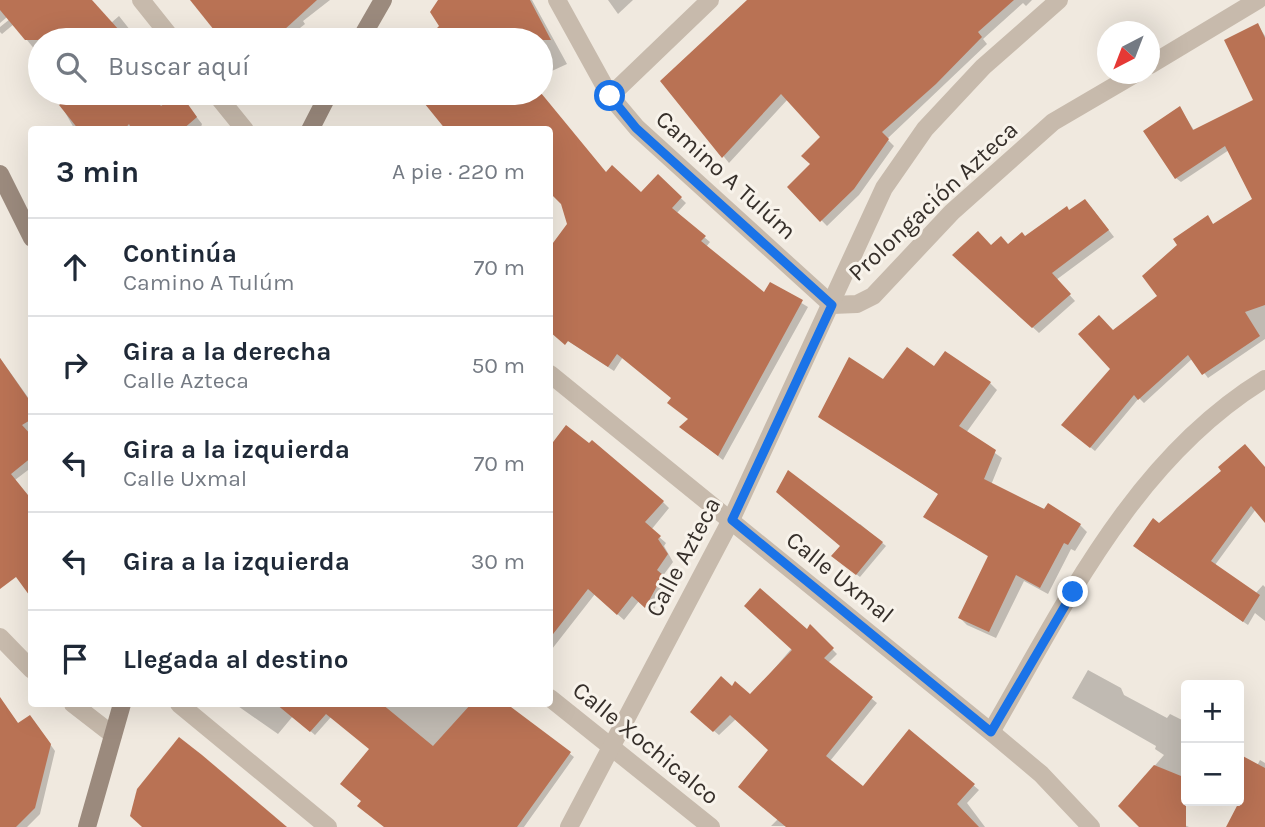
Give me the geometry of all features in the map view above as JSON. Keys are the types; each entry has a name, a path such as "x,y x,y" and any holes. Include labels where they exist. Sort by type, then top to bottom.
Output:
{"main road":[{"path":"367,28 383,0"},
{"path":"312,126 322,105"},
{"path":"0,174 28,230"},
{"path":"87,827 121,707"}],"street":[{"path":"141,0 163,28"},
{"name":"Camino A Tulúm","path":"557,0 610,96 636,128 832,305"},
{"path":"610,96 710,0"},
{"name":"Calle Azteca","path":"569,827 732,520 884,188 925,129 983,67 1059,0"},
{"path":"1160,59 1258,0"},
{"name":"Prolongación Azteca","path":"832,305 857,304 873,296 952,212 1053,122 1118,84"},
{"path":"225,105 242,126"},
{"name":"Calle Uxmal","path":"553,376 991,732 1041,774 1091,827"},
{"path":"991,732 1116,520 1172,454 1242,393 1265,379"},
{"path":"0,637 28,666"},
{"name":"Calle Xochicalco","path":"553,700 711,827"},
{"path":"77,707 113,735"},
{"path":"183,707 328,827"}],"building":[{"path":"0,0 92,0 117,28 28,28 28,40 25,40 0,10"},
{"path":"190,0 317,0 286,28 212,28"},
{"path":"438,0 530,0 545,28 437,28 439,26 430,12"},
{"path":"747,0 1014,0 978,32 982,37 936,84 882,132 889,139 854,189 820,222 787,187 810,164 801,156 820,137 781,94 722,158 660,81"},
{"path":"1258,23 1265,38 1265,305 1245,312 1260,336 1202,375 1188,355 1138,400 1134,395 1090,448 1061,425 1110,369 1078,334 1099,315 1113,330 1157,296 1142,276 1177,245 1173,239 1208,215 1213,224 1252,199 1225,146 1175,179 1143,131 1180,106 1193,130 1253,100 1224,40"},
{"path":"59,105 188,105 197,117 187,126 76,126"},
{"path":"426,105 551,105 606,172 612,165 641,192 658,174 682,197 672,208 706,236 701,241 764,292 770,282 803,300 718,456 679,427 688,419 667,403 671,398 617,354 608,367 568,341 565,345 553,335 553,243 567,224 561,204 553,196 553,126 443,126"},
{"path":"1085,199 1109,230 1052,273 1071,294 1032,328 952,255 978,231 991,245 1001,236 1008,244 1022,232 1025,236 1067,206 1069,210"},
{"path":"907,347 934,366 945,351 991,382 959,426 996,450 984,479 1044,509 1048,503 1081,524 1068,545 1064,543 1040,588 1016,575 989,632 958,618 988,556 923,517 938,494 818,417 849,357 883,379"},
{"path":"0,358 28,398 28,421 22,425 28,432 28,460 11,474 28,495 28,594 16,577 0,589"},
{"path":"566,425 589,443 592,440 664,501 645,522 661,536 658,539 668,554 657,570 663,575 645,608 632,596 617,615 588,589 553,634 553,442"},
{"path":"1245,444 1265,467 1265,523 1251,506 1211,561 1260,595 1243,622 1133,546 1153,518 1159,523 1221,471 1218,467"},
{"path":"788,470 883,542 856,575 831,556 840,546 776,492"},
{"path":"760,588 807,629 810,624 834,648 824,658 873,697 826,756 863,786 909,729 975,784 957,804 979,827 786,827 738,787 768,750 730,715 713,732 690,712 721,676 732,686 735,681 750,694 792,650 744,606"},
{"path":"0,697 18,723 30,715 51,744 35,808 16,827 0,827"},
{"path":"280,707 386,707 433,746 468,707 511,707 571,752 517,827 384,827 357,806 361,801 340,784 369,749 326,714 310,732"},
{"path":"179,737 287,827 142,827 130,816 137,789"},
{"path":"1244,757 1265,768 1265,827 1226,827 1237,806 1244,806"},
{"path":"1154,765 1181,776 1181,806 1186,806 1186,827 1139,827 1118,806"}],"route":[{"path":"610,96 636,128 832,305 732,520 991,732 1073,592"}]}
